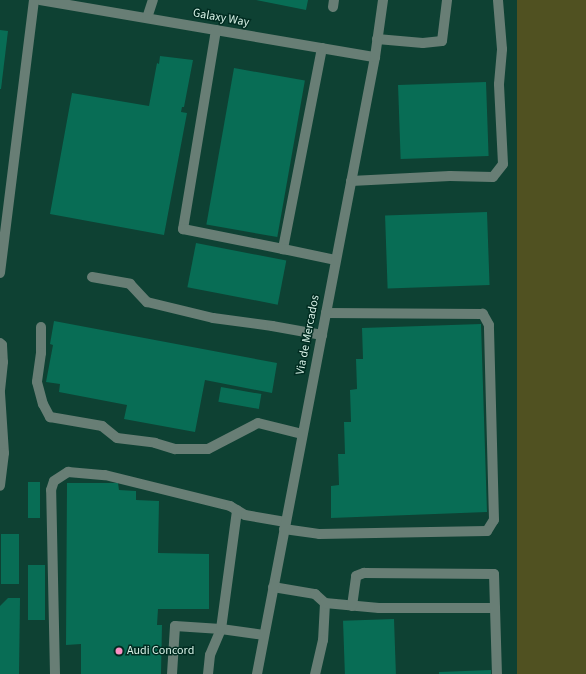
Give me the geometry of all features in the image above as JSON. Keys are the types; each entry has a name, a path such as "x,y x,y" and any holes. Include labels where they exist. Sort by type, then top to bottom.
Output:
{"street":[{"path":"0,272 3,218 34,0"},
{"name":"Galaxy Way","path":"40,0 55,1 374,57"},
{"path":"147,18 153,0"},
{"name":"Via de Mercados","path":"256,674 322,335 374,57 383,0"},
{"path":"377,39 423,43 442,41 447,0"},
{"path":"351,181 450,176 493,177 503,164 499,84 502,49 498,0"},
{"path":"216,30 183,229 336,260"},
{"path":"282,249 322,48"},
{"path":"92,278 130,284 147,302 213,318 322,335"},
{"path":"55,674 51,490 54,481 68,472 105,475 230,506 245,515 319,534 487,531 494,520 489,325 483,314 326,313"},
{"path":"41,327 41,353 37,382 42,404 50,417 102,426 117,438 155,443 175,449 208,449 258,423 302,434"},
{"path":"0,343 2,345 3,362 0,393 4,453 0,486"},
{"path":"208,674 210,655 221,629 238,510"},
{"path":"352,606 356,576 364,573 494,574 497,674"},
{"path":"273,587 315,594 325,603 352,606 378,608 495,608"},
{"path":"315,674 323,640 325,603"},
{"path":"172,674 175,626 221,629 264,635"}],"shaded area":[{"path":"0,0 517,0 517,674 0,674"},
{"path":"517,0 586,0 586,674 517,674"}],"building":[{"path":"256,0 308,0 306,10"},
{"path":"0,30 8,31 1,89 0,89"},
{"path":"160,56 193,60 184,107 182,107 181,112 187,113 164,235 50,214 72,93 149,106 157,63 159,64"},
{"path":"234,68 305,81 277,237 206,225"},
{"path":"486,82 489,156 401,159 398,85"},
{"path":"487,212 490,285 388,289 385,216"},
{"path":"196,243 286,261 278,305 187,287"},
{"path":"54,321 277,363 272,393 205,380 195,432 124,419 127,405 59,392 60,384 46,382 53,345 50,344"},
{"path":"481,324 487,512 331,518 331,486 339,485 338,454 345,454 344,422 351,422 350,390 357,389 356,359 363,359 362,328"},
{"path":"221,387 261,394 259,409 218,402"},
{"path":"28,482 40,482 40,518 28,518"},
{"path":"67,483 118,483 119,490 136,491 136,500 159,501 158,553 209,554 209,609 158,609 157,625 162,625 161,674 81,674 81,644 66,645"},
{"path":"1,534 19,534 19,584 1,584"},
{"path":"28,565 45,565 45,620 28,620"},
{"path":"8,598 20,598 19,674 0,674 0,606"},
{"path":"394,619 396,674 345,674 343,621"},
{"path":"491,670 491,674 439,674 439,672"}],"place":[{"name":"Audi Concord","path":"119,651"}]}
